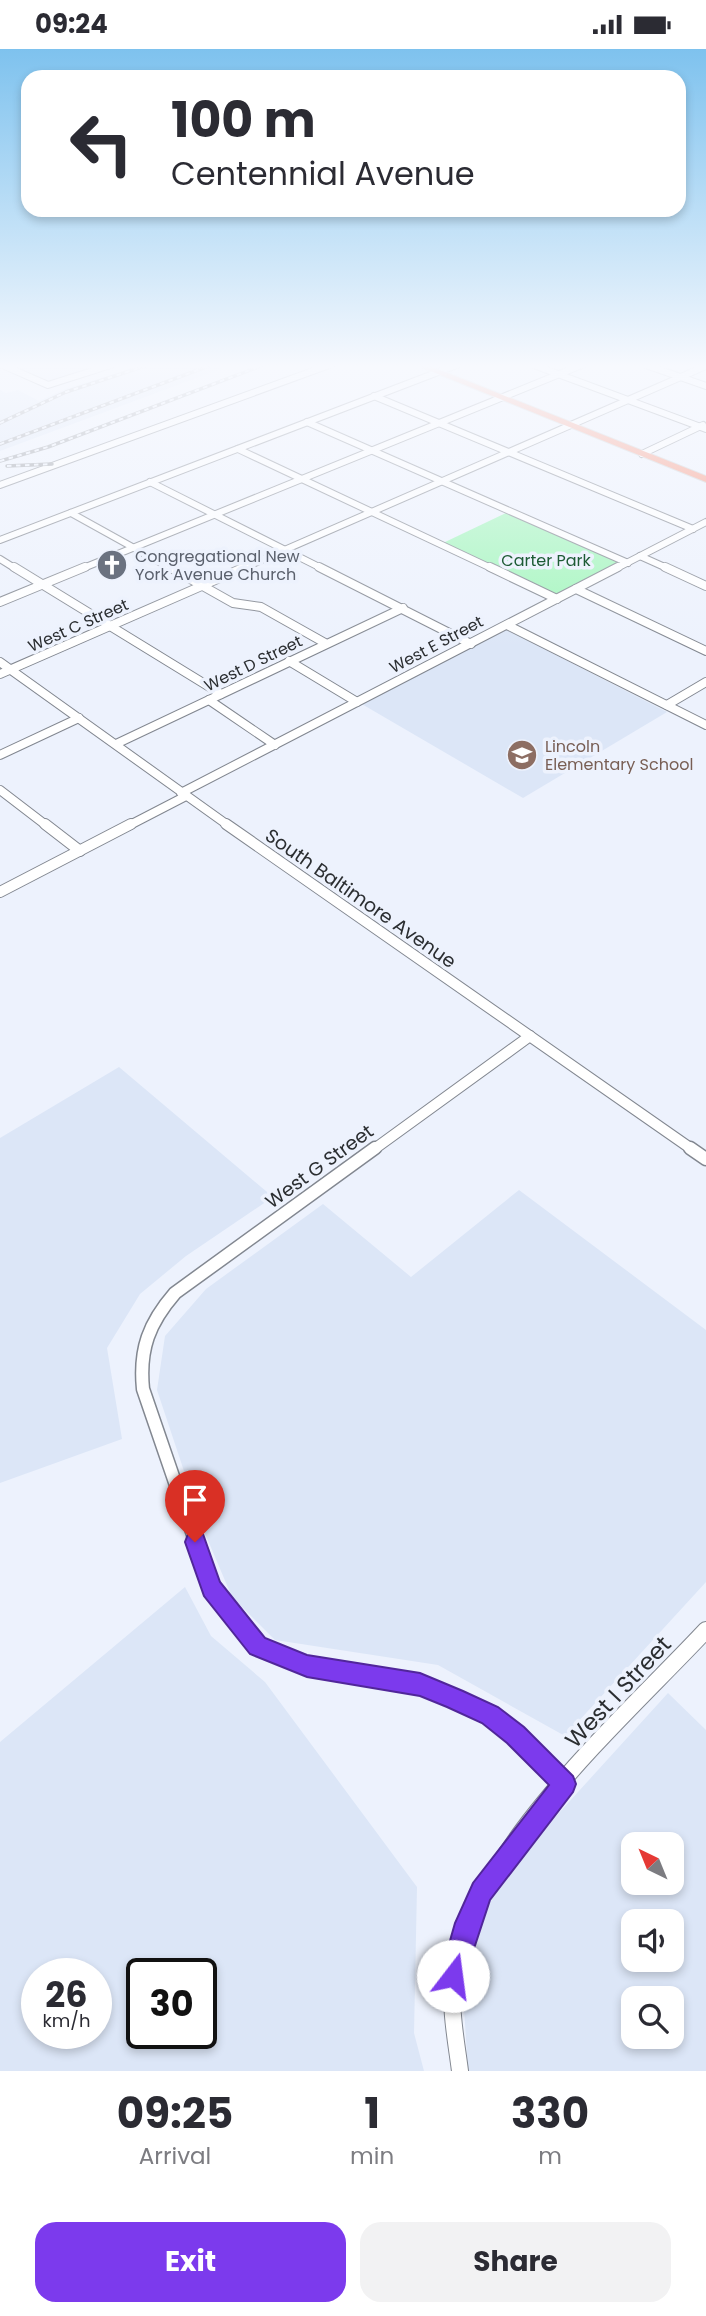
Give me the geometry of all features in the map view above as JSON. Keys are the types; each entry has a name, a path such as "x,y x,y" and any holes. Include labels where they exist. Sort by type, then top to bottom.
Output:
{"highway":[{"path":"653,458 706,479"}],"street":[{"path":"0,485 73,458"},
{"path":"0,540 213,458"},
{"path":"259,458 557,599"},
{"path":"0,602 351,458"},
{"path":"391,458 628,563"},
{"name":"West C Street","path":"0,674 494,458"},
{"path":"526,458 701,526"},
{"path":"150,482 471,644"},
{"path":"71,513 233,603 261,607 326,643"},
{"name":"West E Street","path":"0,892 357,702 701,526"},
{"path":"639,556 706,586"},
{"path":"0,559 221,694"},
{"path":"576,589 706,651"},
{"name":"West D Street","path":"116,744 403,608"},
{"path":"507,625 706,725"},
{"path":"289,661 357,702"},
{"name":"South Baltimore Avenue","path":"0,662 183,794 706,1159"},
{"path":"667,705 706,683"},
{"path":"209,700 275,745"},
{"path":"0,755 79,718"},
{"path":"0,790 80,851"},
{"name":"West G Street","path":"530,1036 175,1293 159,1311 144,1340 139,1361 144,1389 212,1588 257,1647 307,1666 420,1684 455,1699 490,1715 507,1728 564,1784"},
{"name":"West I Street","path":"460,2071 453,2018 453,1976 468,1923 481,1891 564,1784 706,1630"}],"shaded area":[{"name":"Lincoln Elementary School","path":"505,629 667,712 523,798 360,703"},
{"path":"119,1067 273,1197 186,1256 140,1294 107,1348 122,1439 0,1483 0,1138"},
{"path":"519,1190 706,1330 706,1582 565,1736 438,1665 275,1640 232,1597 204,1531 157,1390 165,1336 206,1289 323,1204 411,1277"},
{"path":"185,1587 211,1636 265,1682 417,1887 414,2033 424,2071 0,2071 0,1742"},
{"path":"668,1693 706,1730 706,2071 468,2071 461,1960 498,1880"}],"green space":[{"name":"Carter Park","path":"508,512 619,562 554,595 443,543"}],"railway":[{"path":"0,461 9,458"},
{"path":"7,466 52,464"}],"place":[{"name":"Congregational New York Avenue Church","path":"112,565"},
{"name":"Lincoln Elementary School","path":"522,755"}],"route":[{"path":"195,1542 212,1588 230,1616 257,1647 307,1666 420,1684 455,1699 490,1715 515,1735 564,1784 513,1846 481,1891 468,1923 453,1976"}]}
